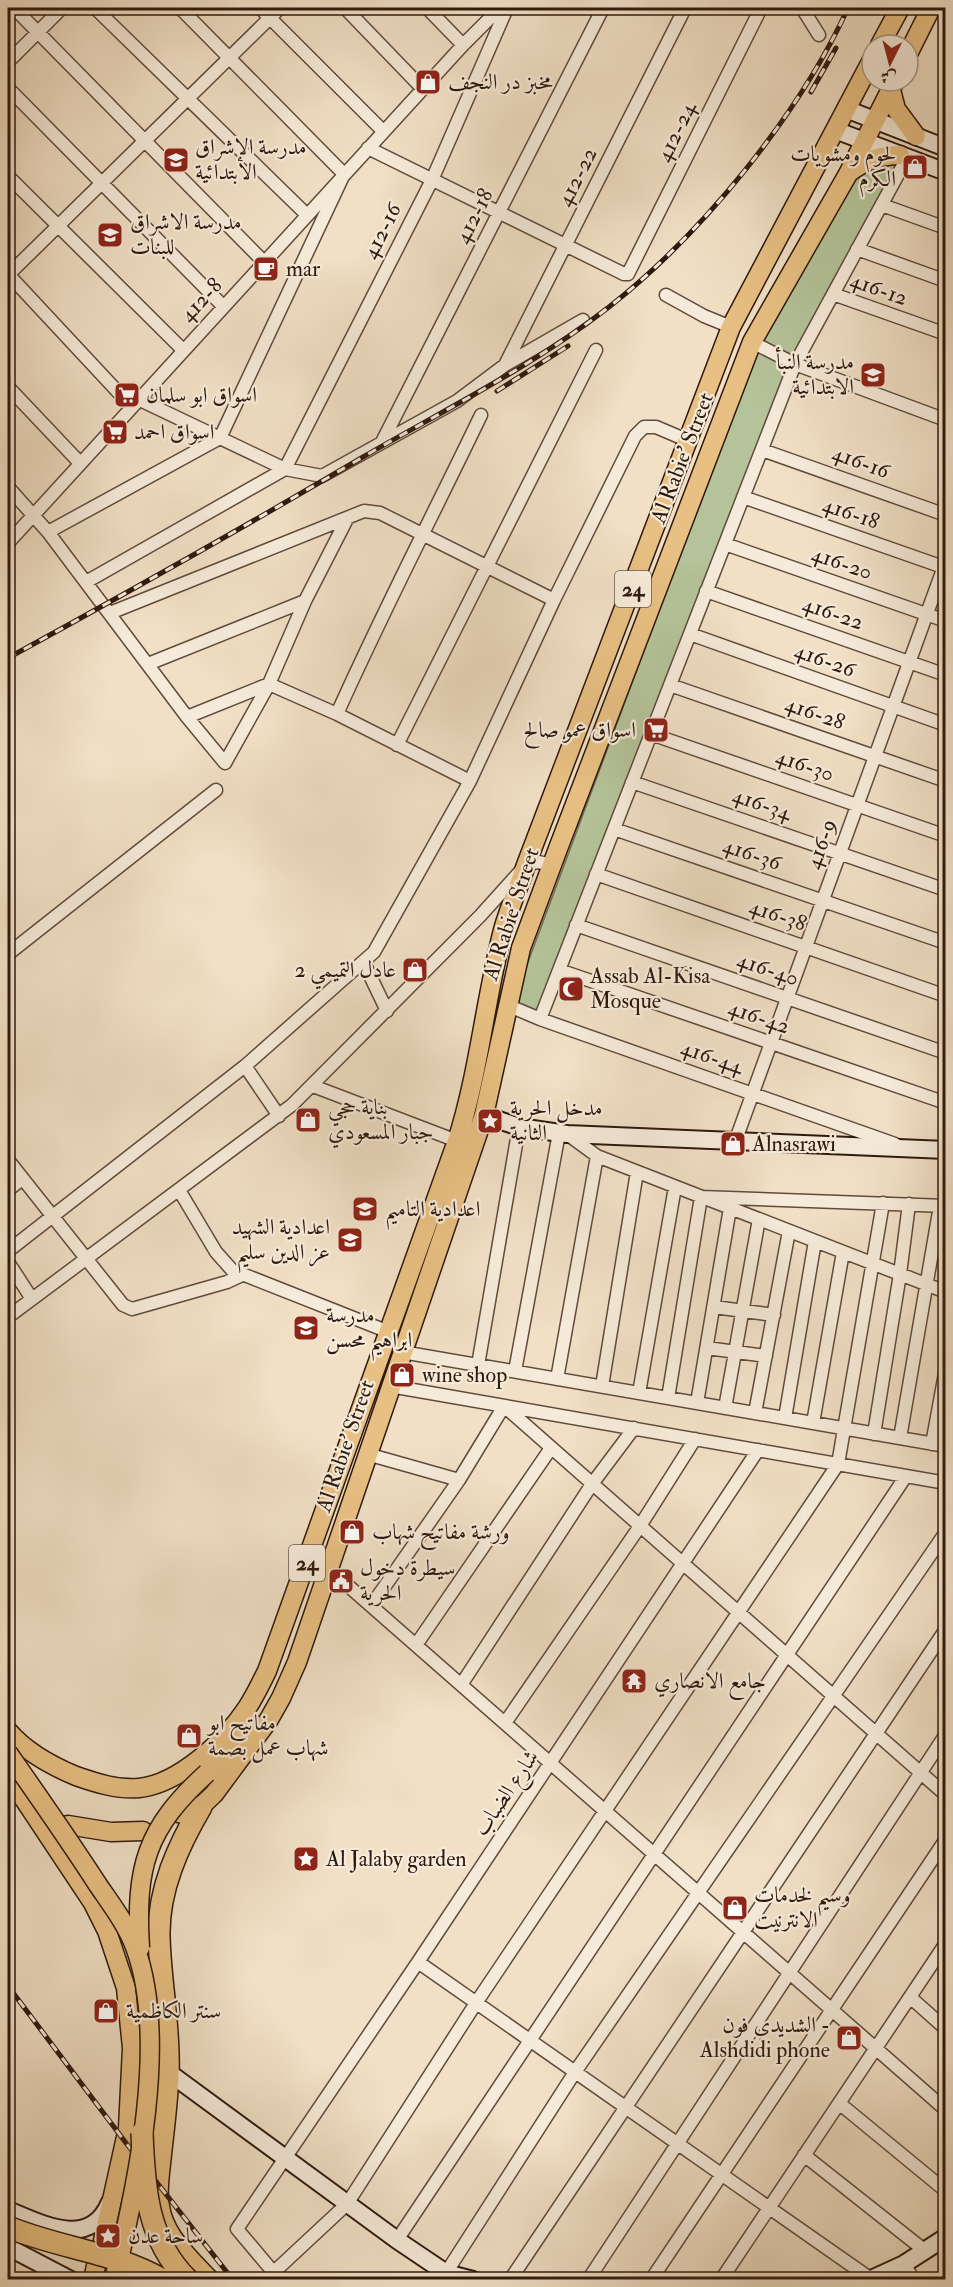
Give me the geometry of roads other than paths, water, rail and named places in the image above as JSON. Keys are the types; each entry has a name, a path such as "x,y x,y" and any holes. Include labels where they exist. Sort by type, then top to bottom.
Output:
{"highway":[{"path":"181,1812 182,1840 166,1886 159,1934 168,2072 157,2199 163,2225 171,2238 208,2280"},
{"path":"142,2133 146,2199 151,2219 168,2256 188,2280"},
{"path":"8,2227 125,2262 163,2280"}],"main road":[{"path":"886,33 900,8"},
{"path":"918,33 931,8"},
{"name":"Al Rabie' Street","path":"185,1768 202,1756 228,1731 246,1709 267,1671 458,1141 474,1082 482,1028 504,927 526,865 731,327 860,83"},
{"name":"Al Rabie' Street","path":"181,1812 268,1721 297,1662 484,1115 520,948 752,342 848,174 889,93"},
{"path":"894,93 896,109 915,136"},
{"path":"848,174 868,161 884,156 903,157"},
{"path":"114,2280 130,2210 142,2133 150,2037 147,1998 141,1965 138,1900 143,1866 148,1850 165,1818 182,1796 241,1736 269,1696 297,1629 337,1510 364,1462"},
{"path":"8,1731 27,1748 56,1766 87,1780 115,1788 140,1788 152,1785 164,1781 185,1768"},
{"path":"8,1753 124,1925 141,1965"},
{"path":"181,1812 170,1786 185,1768"},
{"path":"8,1775 93,1904 107,1930 118,1959 131,2018 132,2048 128,2128 93,2280"},
{"path":"23,1797 40,1813"},
{"path":"68,1825 111,1832 142,1831"}],"street":[{"path":"14,8 264,262"},
{"path":"8,62 62,8"},
{"path":"95,8 307,215"},
{"path":"48,532 220,438 344,174 180,8"},
{"path":"260,8 383,131"},
{"path":"280,8 8,274 135,403 220,438 285,470 322,476 457,401 506,365 584,320"},
{"path":"345,8 423,89"},
{"path":"428,8 463,45"},
{"name":"412-8","path":"8,543 383,131 500,8"},
{"name":"412-16","path":"285,470 432,180 507,8"},
{"name":"412-18","path":"382,444 603,8"},
{"name":"412-22","path":"506,365 685,8"},
{"name":"412-24","path":"566,244 628,274 760,8"},
{"path":"802,8 819,35"},
{"path":"8,88 100,184 223,306"},
{"path":"846,109 945,148"},
{"path":"835,130 945,172"},
{"path":"540,1019 795,364 882,205 903,157 905,146 915,136"},
{"path":"369,148 566,244"},
{"path":"8,176 183,350"},
{"path":"882,205 945,228"},
{"path":"858,249 945,281"},
{"name":"416-12","path":"833,294 945,334"},
{"path":"666,295 704,316 731,327"},
{"path":"752,342 795,364 945,420"},
{"path":"397,745 596,350"},
{"path":"8,387 80,463"},
{"path":"337,714 375,629 424,536 481,416"},
{"path":"8,1251 245,1066 364,963 382,942 471,781 554,600 635,436 644,427 656,427 689,441"},
{"name":"416-16","path":"762,450 945,515"},
{"path":"86,582 285,470"},
{"path":"8,488 48,532 187,717 225,763 269,684 305,601 347,519"},
{"name":"416-18","path":"743,497 945,566"},
{"path":"110,613 364,511 380,513 554,600"},
{"name":"416-20","path":"725,544 945,621"},
{"name":"416-9","path":"735,1142 945,566"},
{"name":"416-22","path":"706,591 945,675"},
{"path":"148,664 305,601"},
{"name":"416-26","path":"690,634 945,725"},
{"path":"187,717 269,684 337,714 471,781"},
{"name":"416-28","path":"670,685 945,781"},
{"name":"416-30","path":"651,734 945,836"},
{"name":"416-34","path":"632,782 945,890"},
{"path":"8,954 216,790"},
{"name":"416-36","path":"614,829 945,943"},
{"path":"8,1317 279,1116 313,1086 387,1011 480,916 526,865 538,862 553,865"},
{"name":"416-38","path":"596,874 945,996"},
{"name":"416-40","path":"576,925 945,1053"},
{"path":"364,963 387,1011"},
{"name":"416-42","path":"559,970 945,1103"},
{"name":"416-44","path":"507,1005 540,1019 905,1148"},
{"path":"245,1066 279,1116"},
{"path":"313,1086 458,1141"},
{"path":"484,1115 519,1127 563,1133 945,1150"},
{"path":"478,1365 519,1127"},
{"path":"563,1133 597,1156 945,1292"},
{"path":"515,1371 563,1133"},
{"path":"557,1379 597,1156"},
{"path":"8,1160 123,1305 132,1309 227,1282 242,1275"},
{"path":"602,1386 637,1172"},
{"path":"8,1190 22,1179"},
{"path":"639,1393 675,1187"},
{"path":"179,1190 222,1260 232,1270 389,1332"},
{"path":"701,1197 943,1206 900,1438"},
{"path":"668,1398 701,1197"},
{"path":"277,2276 347,2204 476,2003 838,1464 883,1203"},
{"path":"874,1434 909,1204"},
{"path":"697,1403 730,1208"},
{"path":"725,1408 759,1219"},
{"path":"755,1413 789,1231"},
{"path":"785,1418 815,1241"},
{"path":"813,1423 843,1252"},
{"path":"8,1262 32,1299"},
{"path":"714,1307 774,1315"},
{"path":"707,1348 766,1356"},
{"path":"402,1352 945,1446"},
{"path":"932,1444 945,1368"},
{"path":"390,1386 945,1483"},
{"path":"504,1406 945,1796"},
{"path":"372,1606 459,1480 504,1406"},
{"path":"461,1685 592,1484 634,1428"},
{"path":"505,1723 640,1526 695,1439"},
{"path":"416,1645 551,1448"},
{"name":"شارع الضباب","path":"277,2276 237,2229 418,1962 758,1450"},
{"path":"364,1462 459,1480"},
{"path":"397,2240 906,1476"},
{"path":"446,2273 575,2072 945,1532"},
{"path":"329,1569 945,2110"},
{"path":"510,2280 945,1629"},
{"path":"588,2280 945,1734"},
{"path":"651,2280 945,1839"},
{"path":"721,2280 945,1947"},
{"path":"418,1962 870,2279 904,2272 924,2250 945,2237"},
{"path":"910,1997 945,2029"},
{"path":"168,2072 397,2240 446,2273 473,2280"},
{"path":"839,2103 945,2192"},
{"path":"804,2155 924,2250"},
{"path":"8,2210 49,2226 75,2231 98,2220 107,2210 112,2198"},
{"path":"8,2247 71,2280"},
{"path":"47,2269 62,2280"},
{"path":"904,2272 914,2280"}],"railway":[{"path":"8,658 520,368 609,307 679,245 745,170 803,90 848,8"},
{"path":"811,92 836,48"},
{"path":"497,391 568,346"},
{"path":"8,1986 233,2280"}],"place":[{"name":"مخبز در النجف","path":"428,82"},
{"name":"مدرسة الإشراق الابتدائية","path":"176,160"},
{"name":"لحوم ومشويات الكرم","path":"915,167"},
{"name":"مدرسة الاشراق للبنات","path":"110,235"},
{"name":"mar","path":"266,269"},
{"name":"مدرسة النبأ الابتدائية","path":"873,375"},
{"name":"اسواق ابو سلمان","path":"127,395"},
{"name":"اسواق احمد","path":"115,432"},
{"name":"اسواق عمو صالح","path":"656,730"},
{"name":"عادل التميمي 2","path":"415,970"},
{"name":"Assab Al-Kisa Mosque","path":"571,989"},
{"name":"بناية حجي جبار المسعودي","path":"308,1120"},
{"name":"مدخل الحرية الثانية","path":"490,1121"},
{"name":"Alnasrawi","path":"733,1144"},
{"name":"اعدادية التاميم","path":"365,1209"},
{"name":"اعدادية الشهيد عز الدين سليم","path":"350,1240"},
{"name":"مدرسة ابراهيم محسن","path":"306,1328"},
{"name":"wine shop","path":"402,1375"},
{"name":"ورشة مفاتيح شهاب","path":"352,1532"},
{"name":"سيطرة دخول الحرية","path":"341,1581"},
{"name":"جامع الانصاري","path":"634,1681"},
{"name":"مفاتيح ابو شهاب عمل بصمة","path":"189,1736"},
{"name":"Al Jalaby garden","path":"306,1859"},
{"name":"وسيم لخدمات الانترنيت","path":"735,1908"},
{"name":"سنتر الكاظمية","path":"106,2011"},
{"name":"الشديدي فون - Alshdidi phone","path":"849,2038"},
{"name":"ساحة عدن","path":"108,2236"}]}
